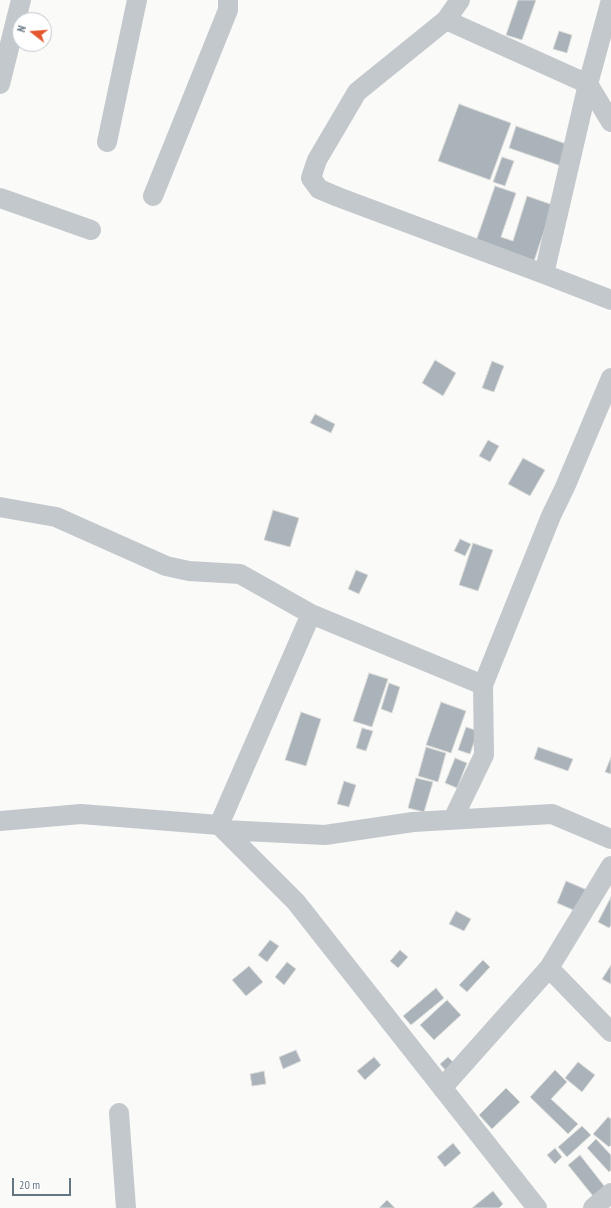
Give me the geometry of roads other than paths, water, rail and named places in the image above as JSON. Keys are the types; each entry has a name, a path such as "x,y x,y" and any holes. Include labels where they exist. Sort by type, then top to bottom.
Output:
{"street":[{"path":"0,84 21,0"},
{"path":"107,142 137,0"},
{"path":"153,196 228,10 228,0"},
{"path":"460,0 446,20 357,92 317,160 311,178 319,190 611,300"},
{"path":"544,274 588,84 611,0"},
{"path":"446,20 588,84 611,122"},
{"path":"0,198 91,230"},
{"path":"453,819 484,755 483,684 551,516 565,487 611,378"},
{"path":"0,507 56,517 166,566 189,571 240,574 311,614 483,684"},
{"path":"222,827 311,614"},
{"path":"0,821 81,814 325,835 413,822 552,814 611,839"},
{"path":"222,827 296,902 537,1208"},
{"path":"442,1088 549,968 611,866"},
{"path":"549,968 611,1032"},
{"path":"119,1114 126,1208"},
{"path":"593,1208 611,1193"}]}
